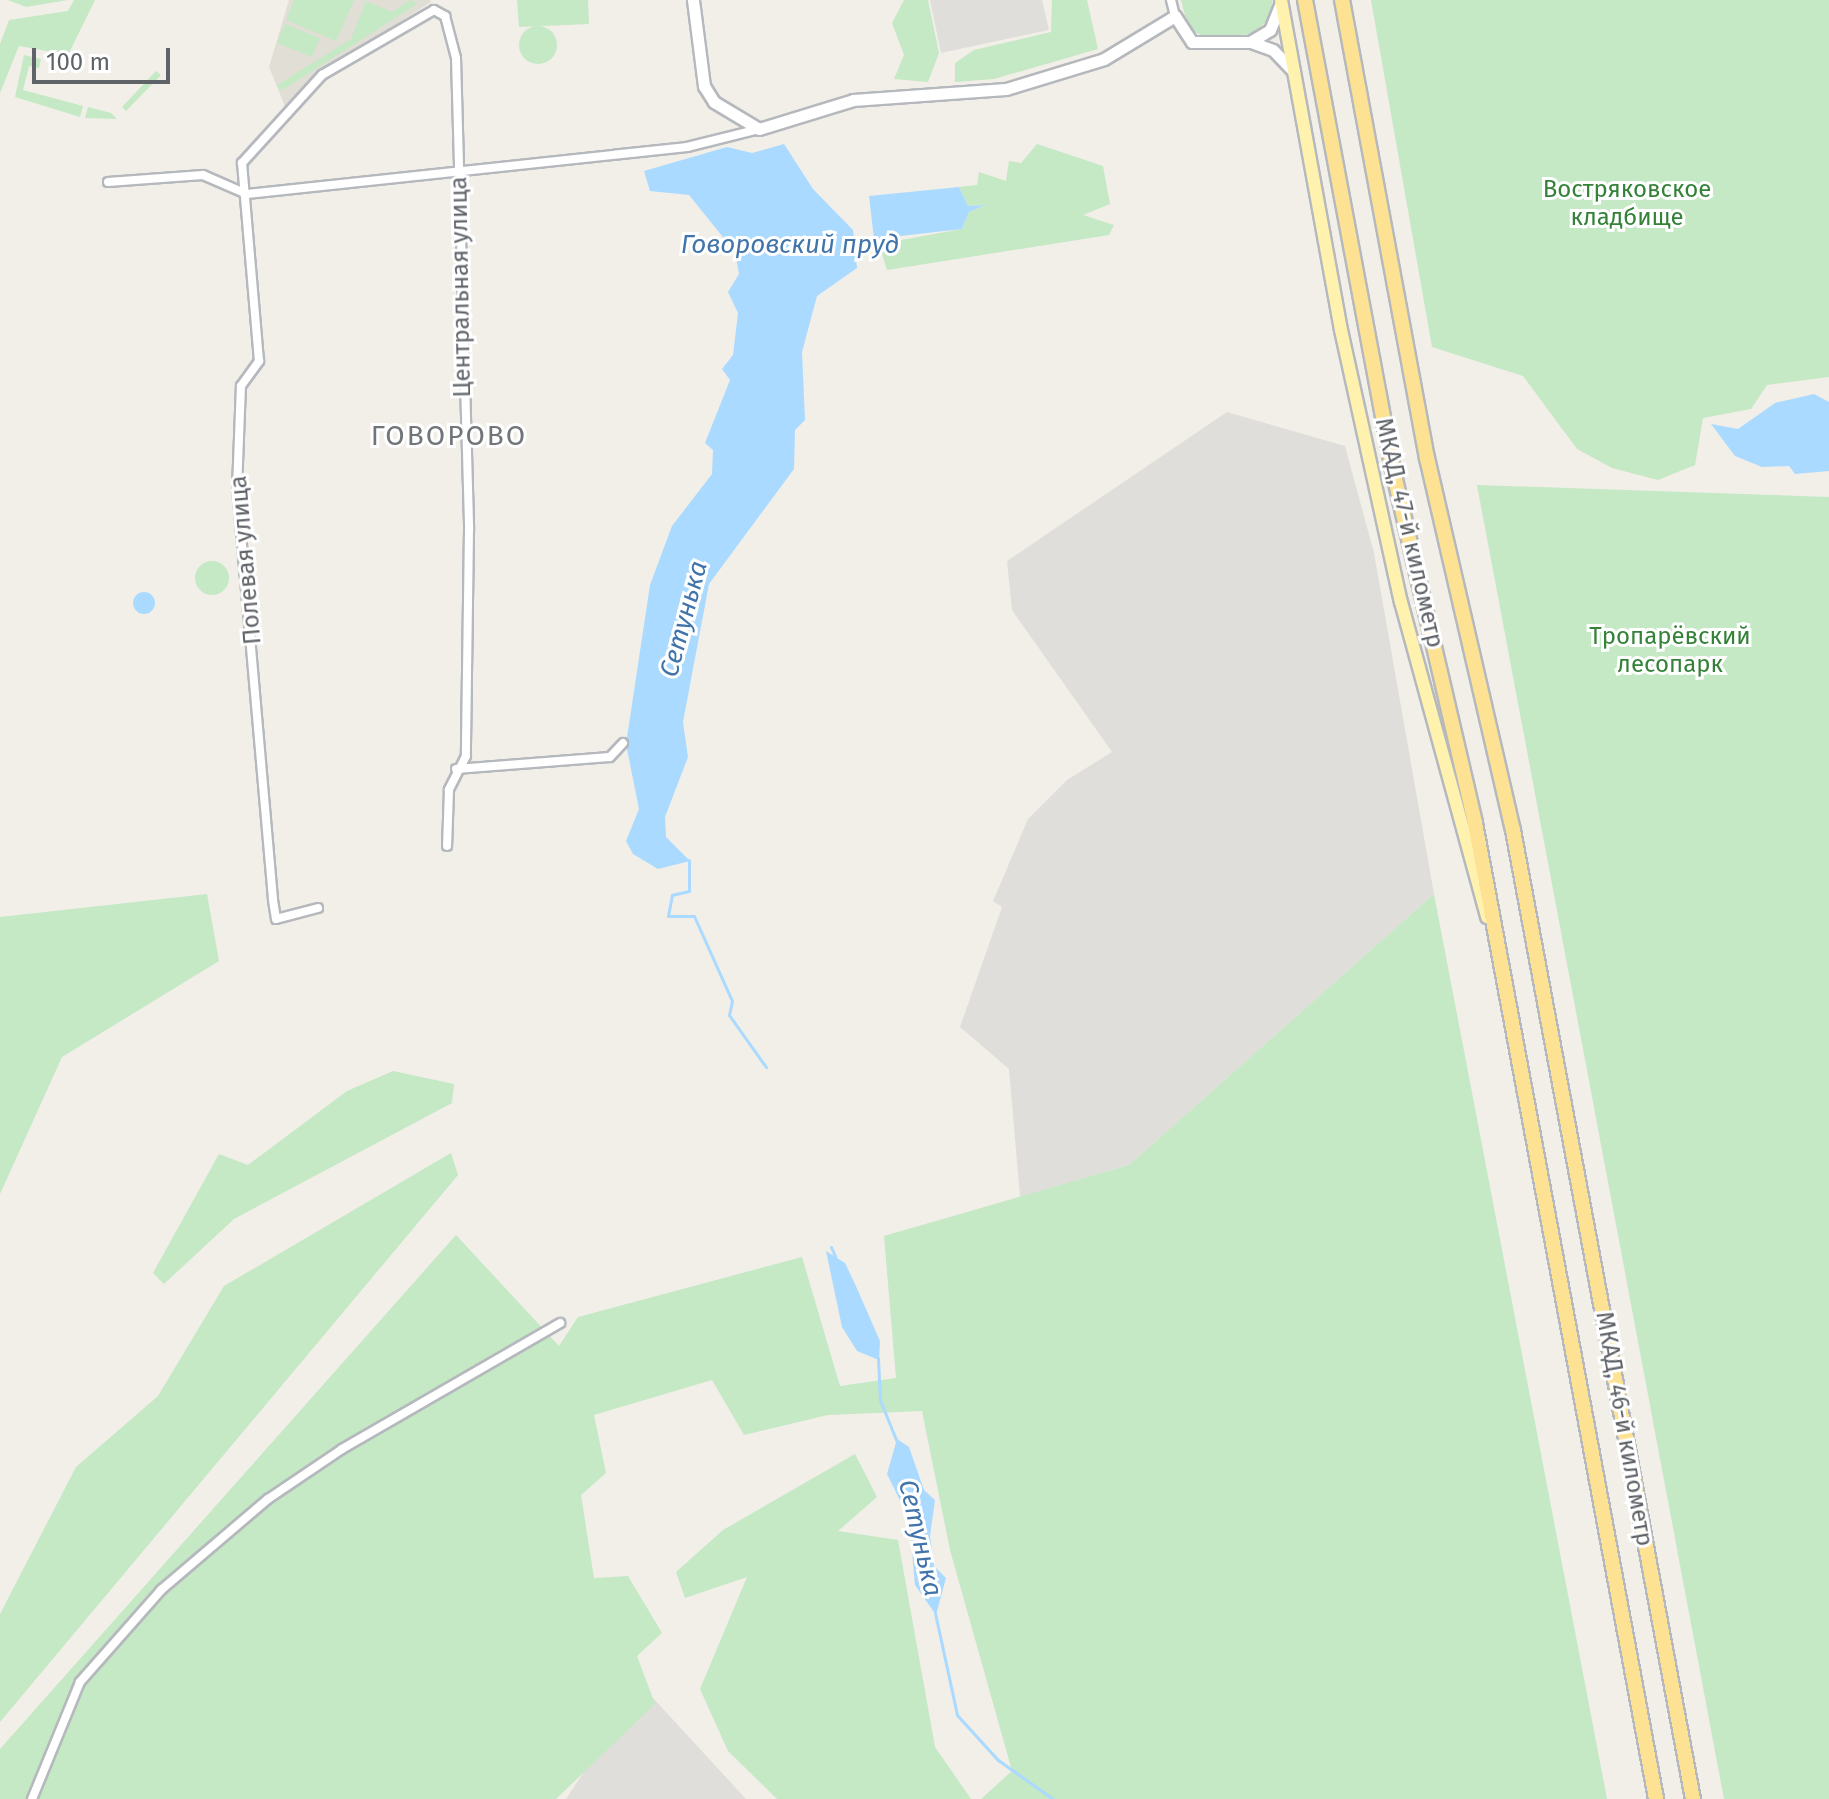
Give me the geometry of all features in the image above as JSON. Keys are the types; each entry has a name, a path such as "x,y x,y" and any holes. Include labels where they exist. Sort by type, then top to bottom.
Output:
{"highway":[{"name":"МКАД, 47-й километр","path":"1305,0 1392,466 1502,968 1520,1064"},
{"name":"МКАД, 47-й километр","path":"1342,0 1427,458 1504,785 1556,1060"},
{"name":"МКАД, 46-й километр","path":"1556,1060 1693,1799"},
{"name":"МКАД, 46-й километр","path":"1520,1064 1656,1799"}],"main road":[{"path":"1281,0 1401,602 1502,968"}],"street":[{"path":"693,0 704,86 714,102 759,129"},
{"path":"1171,0 1175,16 1192,42 1250,42 1273,50 1295,73"},
{"path":"1250,42 1270,30 1281,0"},
{"name":"Полевая улица","path":"318,908 276,919 273,899 237,489 241,386 259,361 242,163 322,75 425,12 443,14"},
{"name":"Центральная улица","path":"443,14 456,58 468,714 466,756 456,769 447,846"},
{"path":"108,182 203,175 247,194 736,140 759,129 853,100 1006,89 1104,59 1175,16"},
{"path":"456,769 610,757 623,743"},
{"path":"32,1799 80,1682 197,1558 342,1449 560,1323"}],"shaded area":[{"path":"289,0 431,2 321,73 286,109 269,67"},
{"path":"930,0 1042,0 1049,30 941,53"},
{"path":"1227,412 1345,446 1374,553 1434,894 1129,1165 1020,1197 1009,1069 960,1027 1002,907 993,901 1028,819 1067,780 1112,752 1012,610 1007,561"},
{"path":"641,1685 746,1799 566,1799"}],"green space":[{"path":"8,0 68,0 26,7"},
{"path":"74,0 95,0 68,55 19,46 0,93 0,44 9,20 68,11"},
{"path":"294,0 354,0 336,41 286,20"},
{"path":"411,0 417,4 281,91 277,85 351,39 366,1 392,12"},
{"path":"517,0 588,0 589,24 519,27"},
{"path":"904,0 928,0 939,53 928,82 894,79 904,55 892,23"},
{"path":"1052,0 1087,0 1098,49 994,79 955,82 955,63 974,50 1051,32"},
{"path":"1181,0 1272,0 1273,15 1253,34 1205,38 1188,27"},
{"name":"Востряковское кладбище","path":"1371,0 1829,0 1829,377 1767,385 1751,409 1703,418 1695,465 1658,480 1612,468 1577,449 1523,376 1432,347"},
{"path":"285,24 320,38 312,57 277,43"},
{"path":"538,26 551,32 557,45 551,58 538,64 525,58 519,45 525,32"},
{"path":"24,55 41,59 39,68 29,66 23,90 83,106 80,117 15,97"},
{"path":"156,71 161,75 126,111 122,107"},
{"path":"88,107 111,113 117,119 85,118"},
{"path":"1037,144 1103,166 1110,204 1083,215 1114,225 1109,235 887,270 879,244 962,229 969,212 985,205 968,206 959,187 977,185 979,172 1006,181 1009,161 1021,163"},
{"name":"Тропарёвский лесопарк","path":"1477,485 1829,497 1829,1799 1724,1799"},
{"path":"212,561 224,566 229,578 224,590 212,595 200,590 195,578 200,566"},
{"path":"207,894 219,961 62,1057 0,1194 0,917"},
{"path":"1434,894 1607,1799 981,1799 1012,1771 950,1550 922,1411 828,1415 744,1435 712,1380 594,1415 606,1473 581,1495 594,1578 628,1576 662,1633 637,1656 655,1704 556,1799 0,1799 0,1749 456,1235 559,1346 578,1317 802,1257 840,1386 896,1378 884,1236 1129,1165"},
{"path":"393,1071 454,1084 452,1103 234,1219 164,1284 153,1273 219,1154 248,1165 347,1091"},
{"path":"451,1153 458,1175 0,1722 0,1614 76,1467 158,1396 224,1286"},
{"path":"855,1454 877,1497 838,1531 898,1540 935,1747 971,1799 777,1799 728,1751 700,1689 747,1577 685,1598 676,1572 723,1530"}],"water":[{"name":"Говоровский пруд","path":"784,144 813,189 853,230 857,268 817,296 802,352 805,420 795,430 794,469 709,584 683,722 688,757 665,817 666,837 690,861 658,869 633,854 626,841 639,809 626,744 650,585 672,526 712,474 713,450 705,443 730,380 722,369 733,355 738,313 728,292 739,274 735,252 689,195 650,191 644,171 727,147 752,153"},
{"path":"959,187 968,206 985,205 969,212 962,229 874,239 869,196"},
{"path":"1814,394 1829,402 1829,471 1795,474 1789,466 1762,467 1735,456 1711,424 1738,429 1775,403"},
{"path":"140,592 148,592 155,603 148,614 140,614 133,607 133,599"},
{"path":"826,1251 845,1263 880,1341 879,1360 857,1351 842,1327"},
{"path":"897,1439 909,1447 924,1490 935,1500 930,1536 934,1566 946,1578 936,1615 915,1585 909,1519 887,1474"}],"waterway":[{"name":"Сетунька","path":"689,860 689,891 672,895 668,916 694,916 732,1001 729,1015 766,1067"},
{"name":"Сетунька","path":"831,1247 835,1256"},
{"name":"Сетунька","path":"878,1358 880,1400 897,1442"},
{"name":"Сетунька","path":"935,1613 957,1715 998,1760 1053,1799"}],"district":[{"name":"ГОВОРОВО","path":"449,436"}]}
